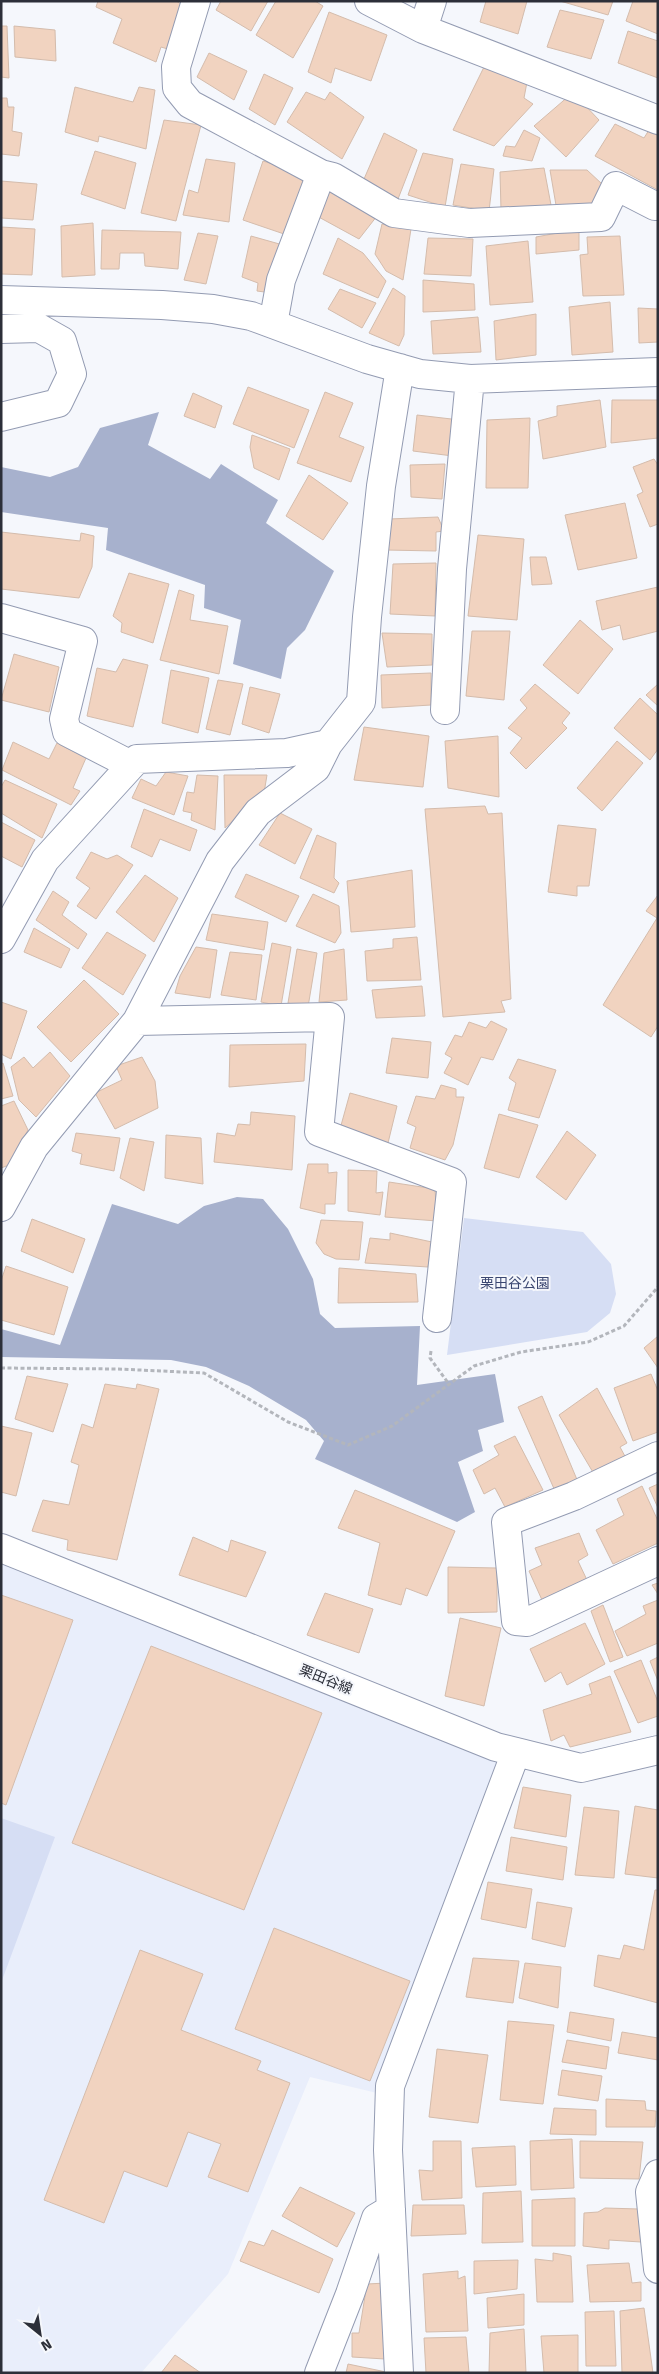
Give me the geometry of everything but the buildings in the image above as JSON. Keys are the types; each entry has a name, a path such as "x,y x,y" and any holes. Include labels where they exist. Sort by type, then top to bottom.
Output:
{"street":[{"path":"196,1 176,67 177,88 190,104 321,174 332,177 394,213 469,223 600,217 616,186 655,206"},
{"path":"369,1 422,29 658,120"},
{"path":"422,29 432,1"},
{"path":"273,324 281,280 321,174"},
{"path":"1,300 162,305 213,309 250,316 367,360 420,374 470,379 658,372"},
{"path":"1,329 38,328 62,341 72,374 58,402 1,417"},
{"path":"2,1206 34,1147 137,1021 220,861 258,812 316,768 328,744 361,702 367,617 381,486 400,368"},
{"path":"445,710 452,569 470,379"},
{"path":"1,618 83,641 64,719 67,732 131,765"},
{"path":"1,939 45,860 137,759 287,753 328,744"},
{"path":"137,1021 330,1017 319,1132 452,1182 437,1318"},
{"path":"658,1456 574,1496 506,1522 516,1620 527,1622 658,1561"},
{"name":"栗田谷線","path":"1,1548 496,1747 581,1768 658,1750"},
{"path":"399,2373 388,2150 390,2086 516,1752"},
{"path":"658,2174 650,2192 658,2269"},
{"path":"319,2373 350,2294 376,2218 391,2208"}],"path":[{"path":"1,1368 118,1369 204,1373 288,1422 348,1445 392,1426 474,1366 520,1352 588,1342 624,1326 658,1286"}],"shaded area":[{"path":"159,412 148,445 210,479 221,464 278,500 266,523 334,571 305,630 287,648 281,679 233,664 241,620 204,608 205,585 106,550 108,528 1,512 1,467 50,477 78,467 100,428"},
{"path":"237,1197 263,1199 288,1229 313,1279 320,1314 335,1328 420,1326 417,1385 495,1374 504,1422 478,1430 483,1451 458,1462 475,1512 457,1522 315,1459 324,1441 306,1420 249,1386 206,1367 171,1360 1,1357 1,1329 60,1345 112,1204 178,1224 204,1206"},
{"path":"1,1562 503,1765 377,2093 310,2077 228,2274 141,2373 1,2373"}],"green space":[{"name":"栗田谷公園","path":"464,1218 583,1232 611,1264 616,1294 610,1313 587,1332 447,1355"},
{"path":"1,1818 55,1837 1,1983"}]}
